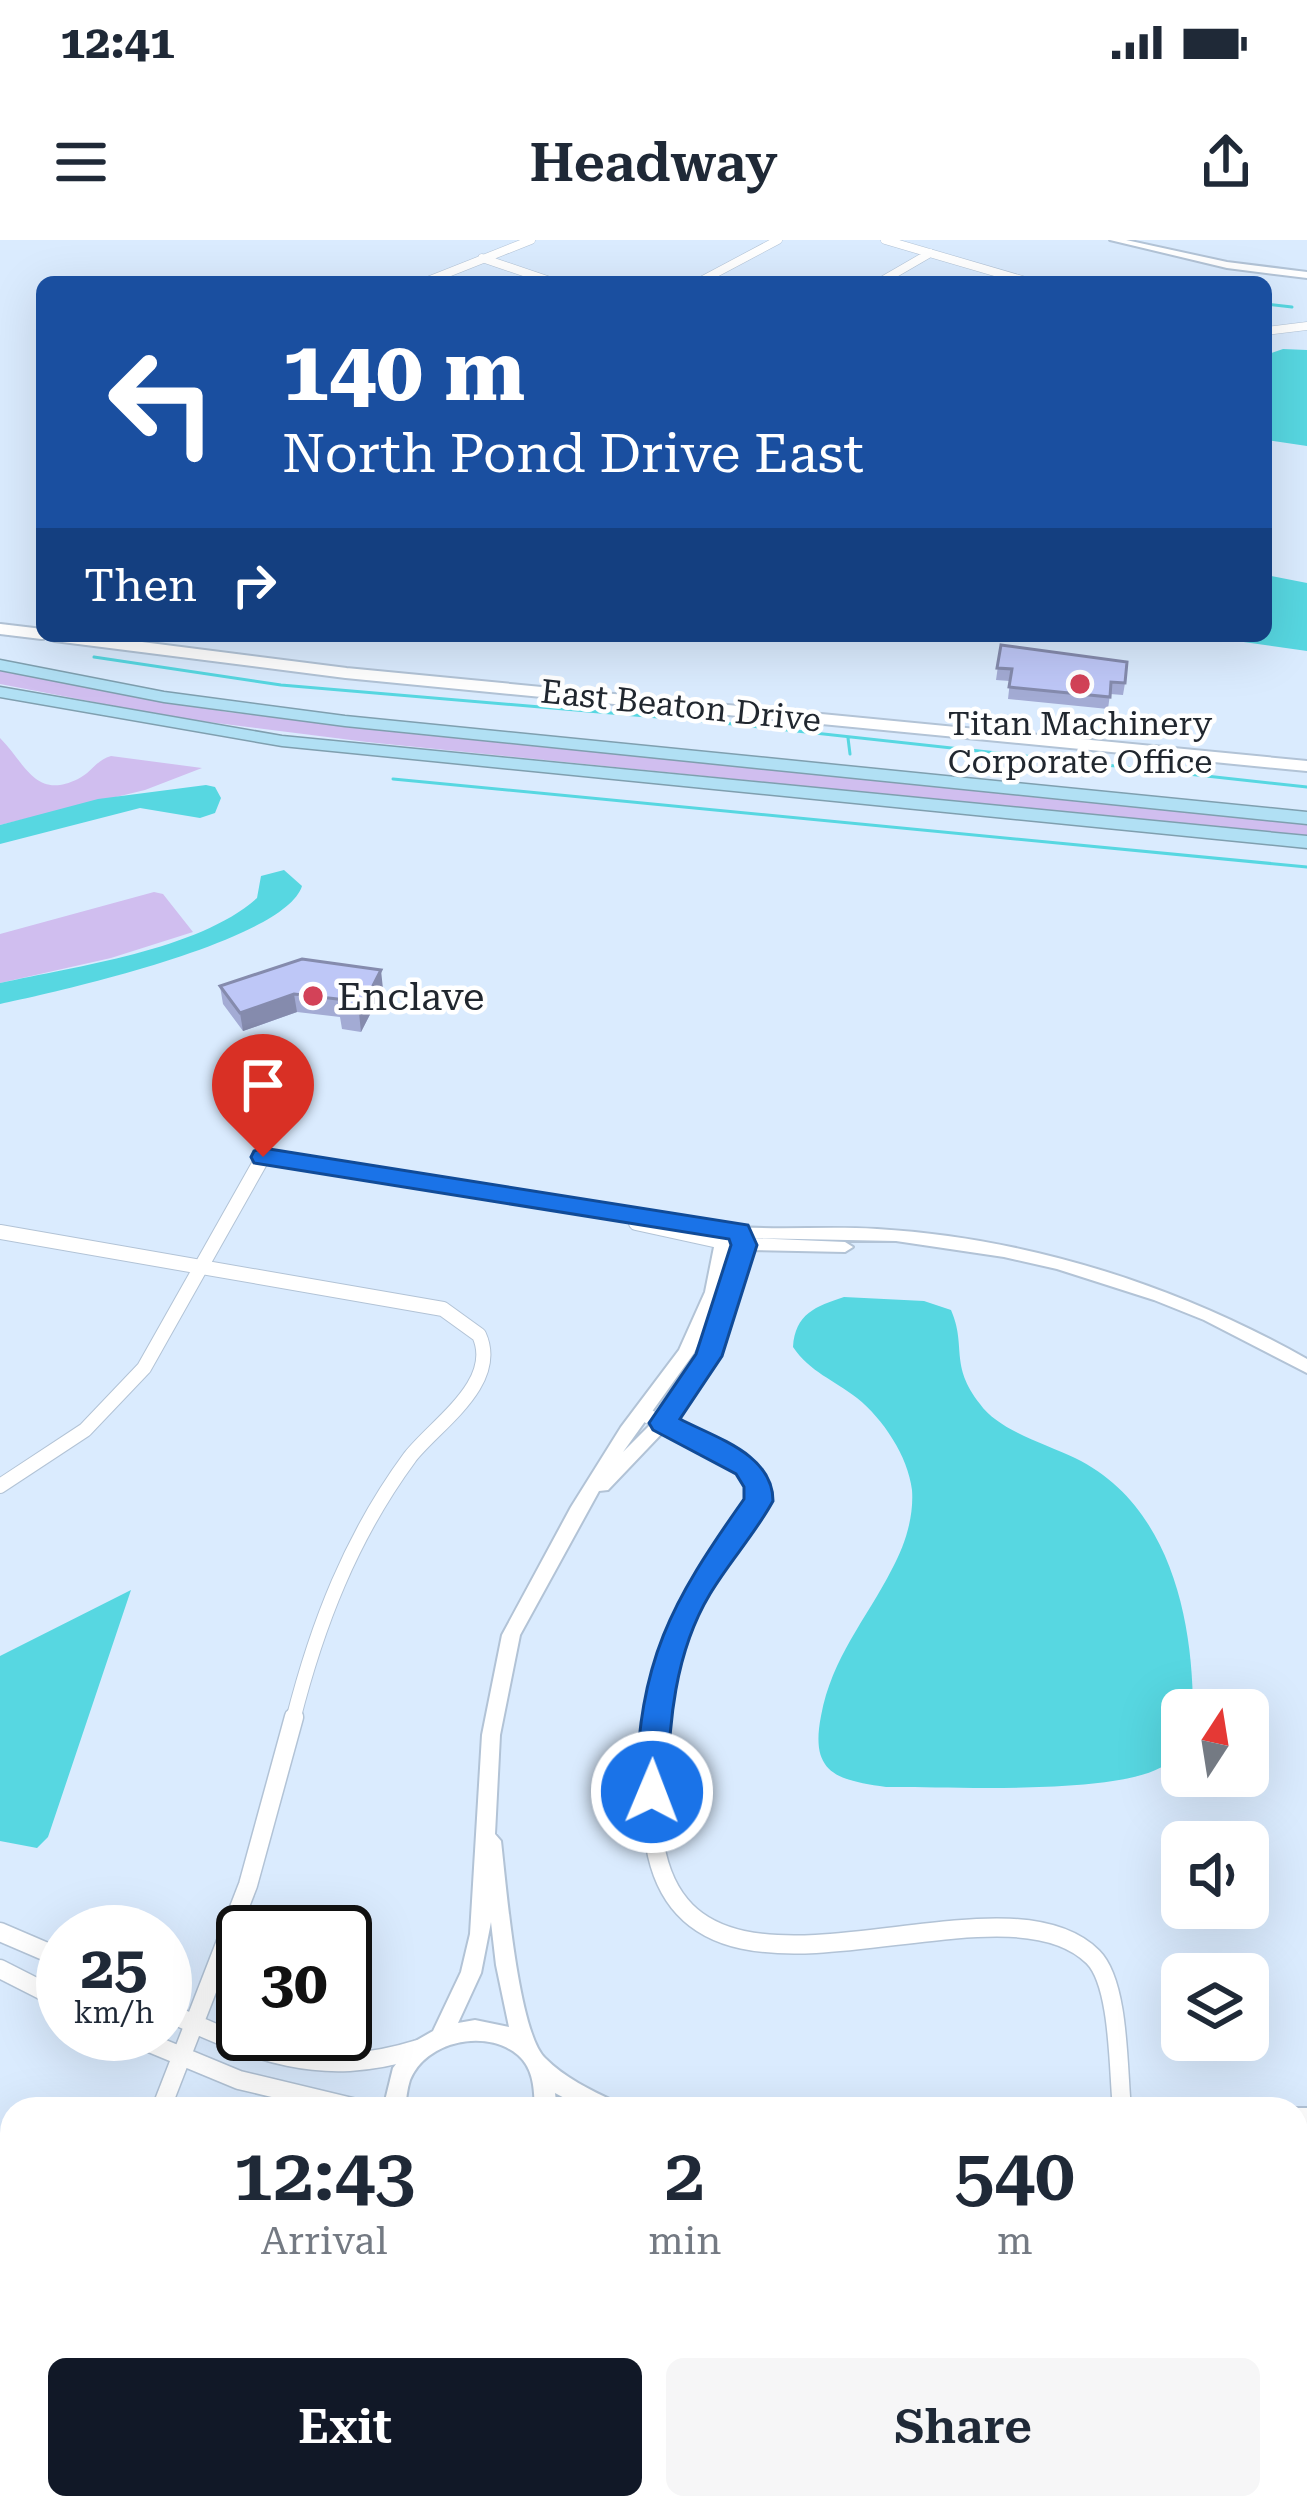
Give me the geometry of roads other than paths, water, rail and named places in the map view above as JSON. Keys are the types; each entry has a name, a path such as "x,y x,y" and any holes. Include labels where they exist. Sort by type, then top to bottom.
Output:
{"highway":[{"path":"0,664 164,697 345,721 1307,815"},
{"path":"0,692 282,741 1307,844"}],"street":[{"path":"439,276 531,240"},
{"path":"710,276 778,240"},
{"path":"885,240 1009,276"},
{"path":"1114,240 1228,265 1307,275"},
{"path":"890,276 930,253"},
{"path":"482,258 535,276"},
{"path":"1272,330 1307,326"},
{"path":"0,629 36,633"},
{"name":"East Beaton Drive","path":"103,642 368,675 1307,766"},
{"path":"0,1486 85,1430 144,1368 263,1157 812,1250 936,1241 1010,1251 1136,1285 1307,1367"},
{"path":"0,1232 442,1309 472,1327 481,1339 484,1360 477,1380 429,1434 380,1501 331,1595 302,1678 275,1796 248,1885 192,2017"},
{"path":"396,2097 398,2082 432,2041 471,1973 480,1934 491,1735 511,1635 577,1512 686,1353 735,1240"},
{"path":"577,1512 662,1423 709,1356 735,1240"},
{"path":"1279,1350 1307,1358"},
{"path":"642,1413 746,1467 760,1492 755,1509 721,1551 689,1604 658,1693 651,1758 653,1825 663,1872 676,1903 703,1925 753,1944 993,1932 1049,1932 1071,1938 1093,1954 1104,1975 1119,2097"},
{"path":"487,1806 506,1965 531,2055 545,2081 546,2097"},
{"path":"0,1932 36,1947"},
{"path":"0,1969 36,1987"},
{"path":"192,2023 299,2058 372,2063 432,2041 485,2029 531,2055 568,2090 583,2097"},
{"path":"165,2097 176,2061"},
{"path":"188,2061 239,2080 310,2097"}],"water":[{"path":"1307,350 1307,446 1272,441 1272,353"},
{"path":"1272,576 1307,583 1307,651 1243,642 1272,642"},
{"path":"215,787 221,798 215,813 200,818 140,808 0,844 0,825 98,799"},
{"path":"284,870 302,886 286,906 256,926 166,961 0,1004 0,983 135,954 203,931 257,898 261,876"},
{"path":"844,1297 924,1301 951,1310 965,1378 988,1413 1011,1429 1075,1458 1107,1478 1133,1503 1169,1565 1188,1637 1192,1674 1192,1689 1161,1689 1161,1766 1116,1781 1077,1785 886,1787 840,1776 823,1761 819,1735 826,1695 841,1657 901,1550 912,1500 910,1477 885,1427 793,1347 803,1319"},
{"path":"131,1590 48,1837 37,1848 0,1841 0,1656"}],"waterway":[{"path":"1272,305 1292,307"},
{"path":"94,657 281,685 705,721 1307,787"},
{"path":"848,738 850,754"},
{"path":"393,779 1307,867"}],"place":[{"name":"Titan Machinery Corporate Office","path":"1080,684"},
{"name":"Enclave","path":"313,996"}]}
